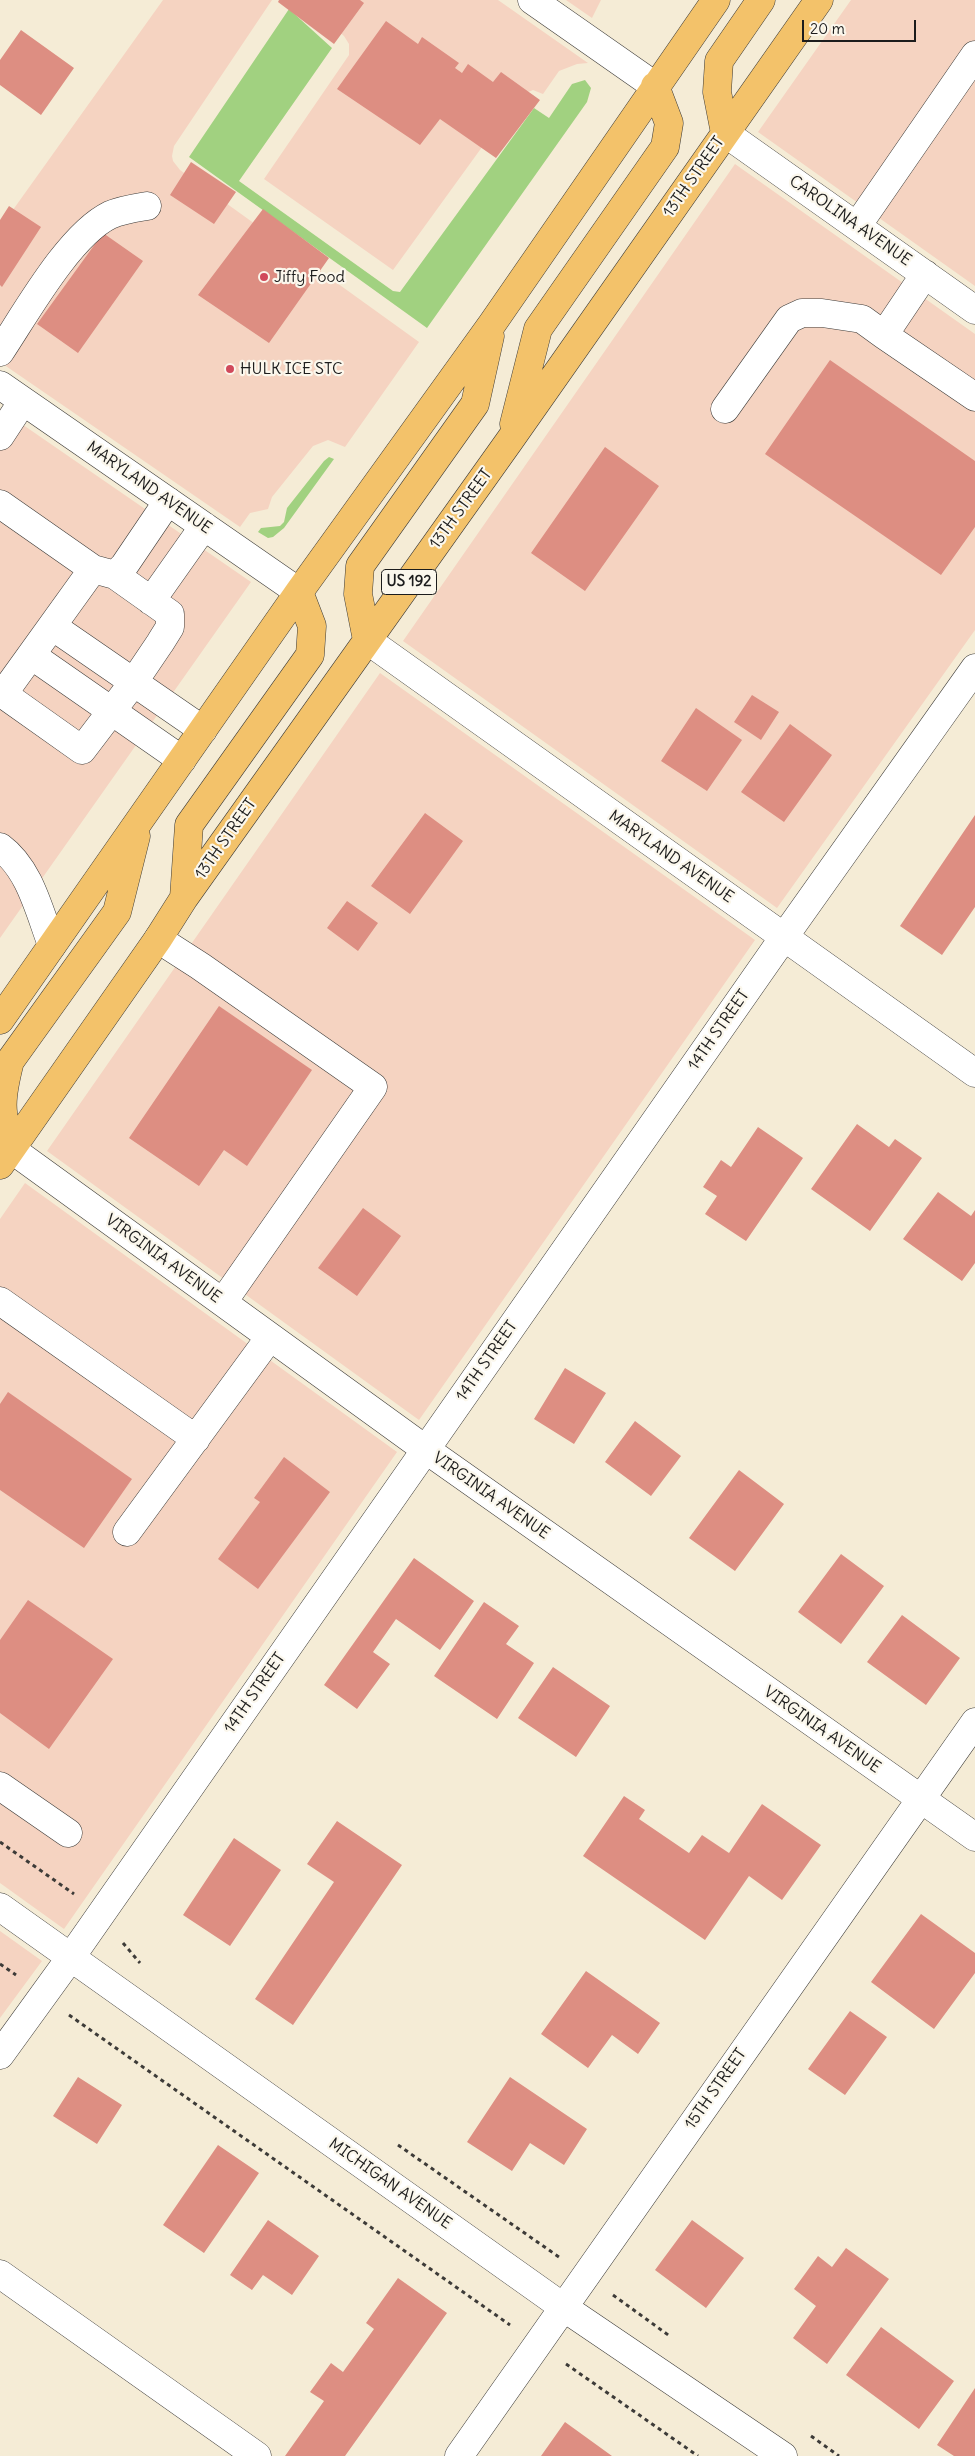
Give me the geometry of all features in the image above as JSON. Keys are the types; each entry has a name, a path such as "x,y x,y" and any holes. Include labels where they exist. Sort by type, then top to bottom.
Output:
{"highway":[{"path":"0,1020 299,592 492,324 716,0"},
{"path":"725,133 717,92 719,61 761,0"},
{"name":"13TH STREET","path":"6,1157 158,939 184,898 510,440 819,0"},
{"path":"510,440 538,329 665,147 669,123 655,86"},
{"path":"367,640 358,594 360,566 475,404 492,324"},
{"path":"184,898 188,825 310,655 312,626 299,592"},
{"path":"6,1157 1,1087 10,1062 117,912 141,818"}],"street":[{"path":"532,0 655,86"},
{"path":"857,226 975,55"},
{"name":"CAROLINA AVENUE","path":"725,133 975,310"},
{"path":"0,352 65,256 78,240 110,215 147,206"},
{"path":"884,335 925,274"},
{"path":"725,409 788,320 802,313 822,313 862,319 975,396"},
{"name":"MARYLAND AVENUE","path":"0,385 299,592"},
{"path":"0,436 23,401"},
{"path":"0,504 104,572 151,601 170,614 170,626 133,683 82,750 3,694 52,626 104,572 124,566 168,501"},
{"path":"151,601 204,526"},
{"path":"52,626 203,730"},
{"name":"MARYLAND AVENUE","path":"367,640 975,1073"},
{"path":"31,655 182,760"},
{"name":"14TH STREET","path":"0,2055 71,1957 784,937 975,668"},
{"path":"0,847 7,852 28,879 52,945"},
{"path":"158,939 200,966 373,1087 223,1302"},
{"name":"VIRGINIA AVENUE","path":"6,1157 223,1302 426,1449 975,1837"},
{"path":"0,1301 196,1439"},
{"path":"127,1532 270,1337"},
{"name":"15TH STREET","path":"459,2456 975,1722"},
{"path":"0,1786 68,1833"},
{"name":"MICHIGAN AVENUE","path":"0,1907 563,2306 783,2456"},
{"path":"0,2274 257,2456"}],"path":[{"path":"0,1842 72,1892 99,1917 142,1965"},
{"path":"0,1964 698,2456"},
{"path":"391,2140 672,2337"},
{"path":"807,2433 839,2456"}],"shaded area":[{"path":"163,0 272,0 174,146 173,161 180,170 419,342 345,447 328,440 313,446 272,497 268,509 250,513 240,527 0,362 0,228"},
{"path":"302,0 498,0 588,63 577,64 559,71 543,94 533,90 519,96 393,270 264,179 349,55 349,44 344,36"},
{"path":"566,0 601,0 592,18"},
{"path":"851,0 975,0 975,286 758,132"},
{"path":"735,164 975,334 975,630 777,908 403,641"},
{"path":"0,409 251,582 0,938"},
{"path":"380,673 755,940 419,1420 47,1151"},
{"path":"25,1183 397,1452 64,1929 0,1883 0,1219"},
{"path":"0,1931 42,1961 0,2018"}],"green space":[{"path":"289,9 332,48 239,181 393,291 400,292 534,108 549,118 572,84 585,80 591,88 587,102 427,328 189,157"},
{"path":"329,457 334,459 284,528 273,537 268,538 258,532 261,528 280,526 284,522 287,508"}],"building":[{"path":"279,0 360,0 364,3 334,44 278,2"},
{"path":"386,21 418,44 422,37 459,63 455,68 462,73 468,64 493,82 501,72 540,100 496,158 440,119 420,145 337,89"},
{"path":"21,30 74,68 41,115 0,85 0,60"},
{"path":"191,162 236,192 214,224 170,195"},
{"path":"9,206 41,227 2,287 0,285 0,220"},
{"name":"Jiffy Food","path":"263,209 329,258 269,343 198,295"},
{"path":"103,233 143,261 78,353 37,324"},
{"path":"830,360 975,461 975,527 941,575 765,454"},
{"path":"605,447 659,486 585,591 531,553"},
{"path":"752,695 779,712 761,740 734,722"},
{"path":"696,708 742,740 707,791 661,761"},
{"path":"790,724 832,755 784,822 741,792"},
{"path":"425,813 463,841 410,914 371,886"},
{"path":"975,815 975,907 942,955 900,926"},
{"path":"347,901 378,923 358,951 327,928"},
{"path":"219,1006 312,1070 247,1166 224,1150 199,1186 129,1138"},
{"path":"857,1124 889,1147 895,1139 922,1158 870,1231 811,1189"},
{"path":"758,1127 803,1158 746,1241 705,1214 717,1196 703,1187 721,1160 731,1167"},
{"path":"938,1192 971,1216 975,1210 975,1263 962,1281 903,1239"},
{"path":"363,1208 401,1236 357,1296 318,1268"},
{"path":"565,1368 606,1393 574,1444 534,1419"},
{"path":"8,1392 132,1479 84,1548 0,1490 0,1404"},
{"path":"635,1421 681,1456 651,1496 605,1462"},
{"path":"284,1457 330,1492 258,1589 218,1559 260,1502 254,1498"},
{"path":"739,1470 784,1504 735,1571 689,1538"},
{"path":"841,1554 884,1586 841,1644 798,1612"},
{"path":"414,1558 474,1601 440,1650 396,1619 373,1652 390,1664 357,1709 324,1685"},
{"path":"28,1600 113,1659 49,1749 0,1713 0,1640"},
{"path":"484,1602 519,1626 506,1644 534,1663 497,1719 434,1676"},
{"path":"902,1615 960,1658 926,1705 867,1662"},
{"path":"553,1667 610,1706 576,1757 518,1718"},
{"path":"624,1796 645,1810 639,1819 689,1853 702,1835 729,1853 762,1804 821,1845 782,1900 749,1876 705,1940 583,1856"},
{"path":"337,1821 402,1865 293,2025 255,1999 334,1882 307,1864"},
{"path":"234,1838 281,1870 230,1946 183,1915"},
{"path":"921,1914 975,1953 975,1973 934,2029 871,1982"},
{"path":"586,1971 660,2023 638,2054 612,2035 588,2068 541,2034"},
{"path":"850,2011 887,2037 845,2095 808,2069"},
{"path":"78,2077 122,2105 97,2144 53,2116"},
{"path":"510,2077 587,2129 564,2165 530,2143 512,2171 467,2142"},
{"path":"218,2145 259,2173 204,2253 163,2225"},
{"path":"268,2220 319,2256 292,2295 263,2275 252,2290 230,2275"},
{"path":"692,2220 744,2258 706,2308 655,2270"},
{"path":"846,2248 889,2279 827,2364 793,2338 816,2306 794,2289 818,2256 832,2267"},
{"path":"398,2278 447,2313 345,2456 285,2456 324,2401 310,2392 331,2363 343,2372 374,2329 366,2323"},
{"path":"881,2327 954,2381 919,2429 846,2375"},
{"path":"975,2388 975,2456 954,2456 937,2445"},
{"path":"565,2422 612,2456 541,2456"}],"place":[{"name":"Jiffy Food","path":"264,277"},
{"name":"HULK ICE STC","path":"230,369"}]}
